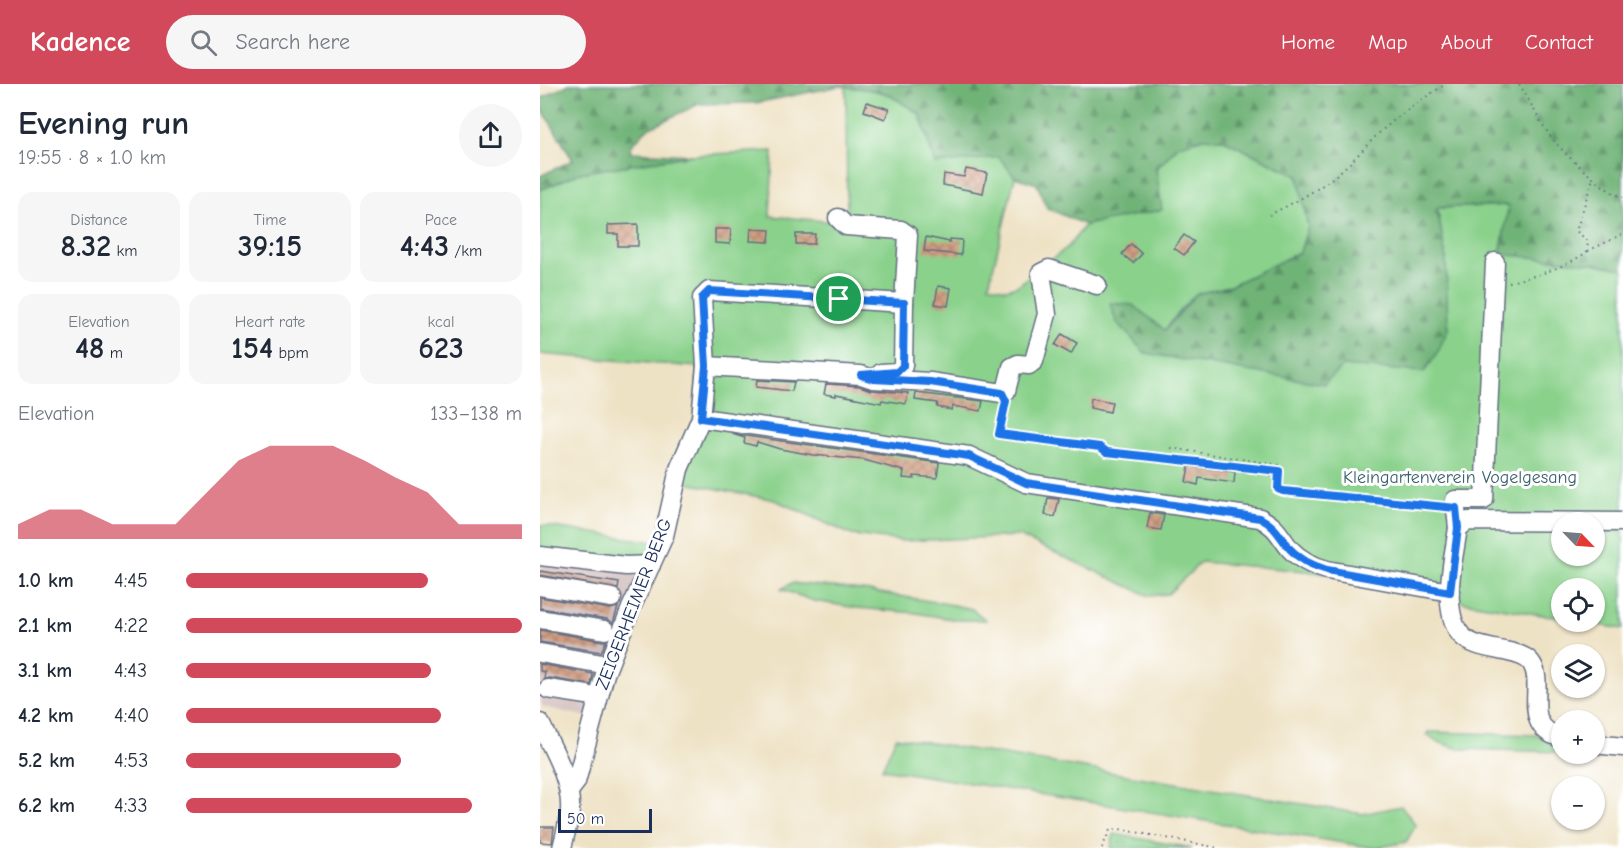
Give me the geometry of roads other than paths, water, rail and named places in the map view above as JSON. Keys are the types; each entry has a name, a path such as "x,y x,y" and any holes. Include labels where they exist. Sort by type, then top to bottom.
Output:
{"street":[{"path":"706,366 861,375 897,372 903,366 908,235 901,230 846,226 838,218"},
{"path":"1495,262 1484,500 1455,500 1458,528 1450,592 1450,613 1462,636 1479,645 1521,655 1532,662 1536,674 1535,706 1542,725 1551,733"},
{"path":"861,375 873,379 930,382 1002,393 1006,391 1012,367 1018,364 1029,365 1034,361 1047,314 1041,273 1049,269 1097,285"},
{"name":"ZEIGERHEIMER BERG","path":"569,791 576,782 608,665 664,536 679,469 701,418 706,366 702,298 709,291 904,303"},
{"path":"701,418 969,456 1026,483 1260,518 1273,525 1291,550 1310,565 1450,592"},
{"path":"1458,528 1468,521 1623,522"},
{"path":"540,556 626,566 651,565"},
{"path":"540,586 612,598"},
{"path":"540,620 605,630"},
{"path":"540,653 608,665"},
{"path":"548,689 579,694 571,699 579,710 594,713"},
{"path":"540,723 558,760 569,791 570,810 562,848"},
{"path":"1605,745 1623,747"}],"park label":[{"name":"Kleingartenverein Vogelgesang","path":"1460,477"}]}
